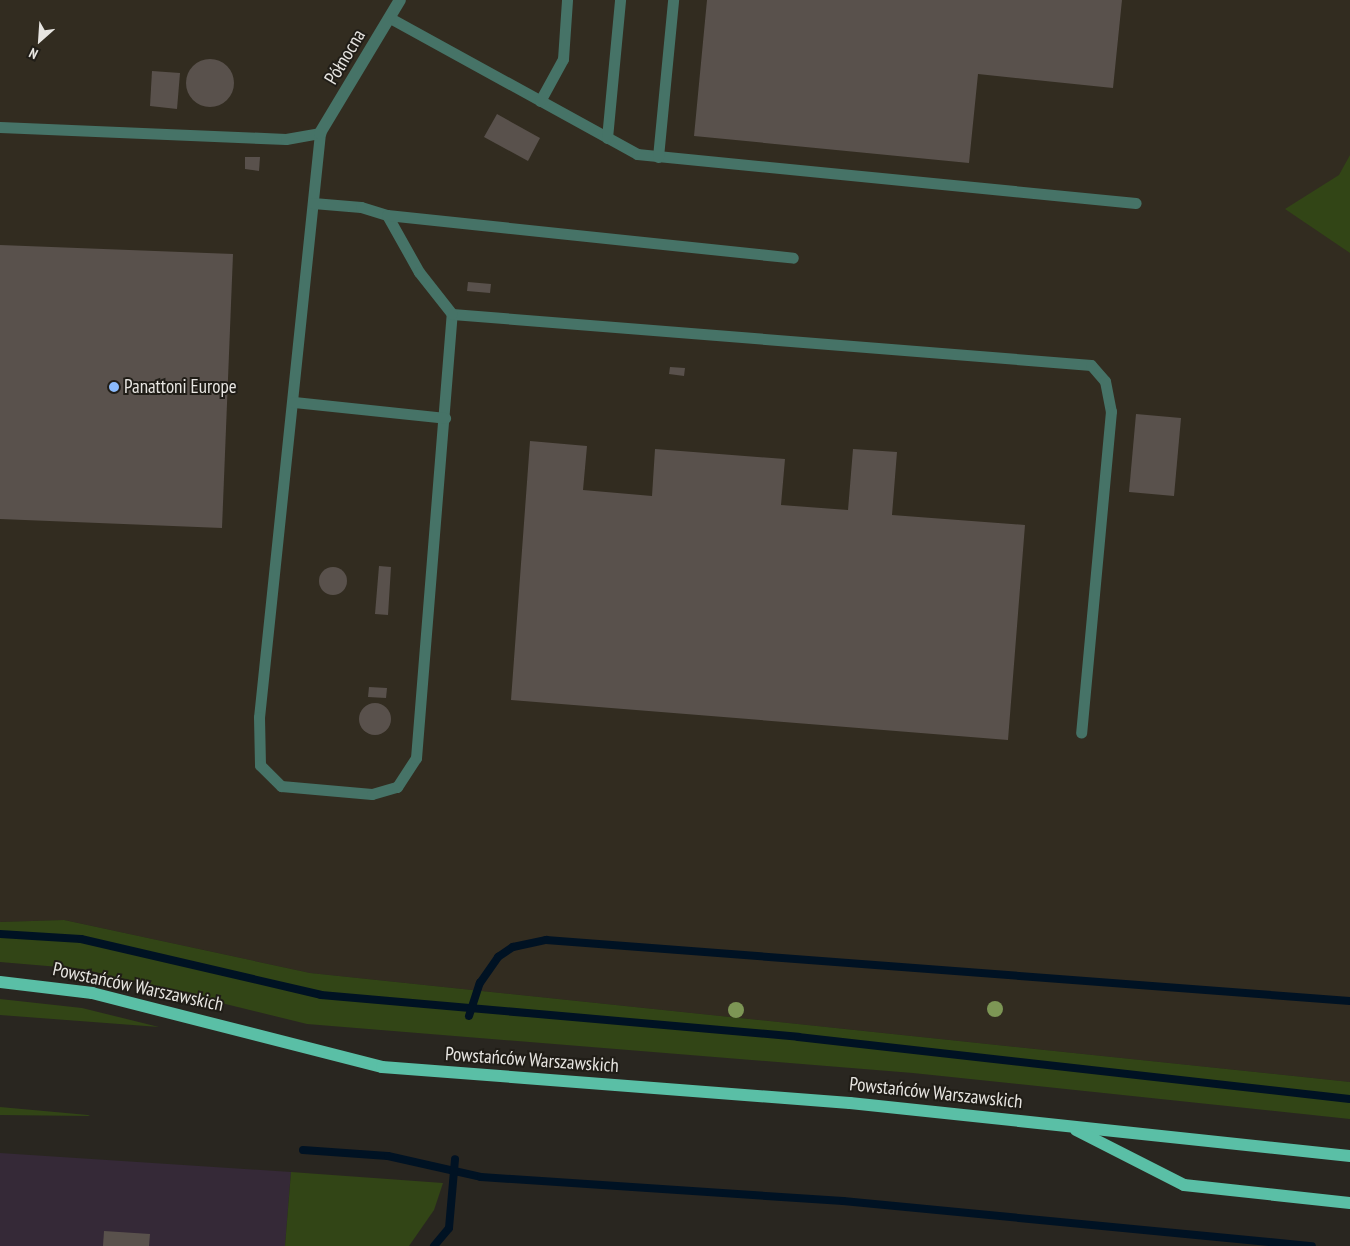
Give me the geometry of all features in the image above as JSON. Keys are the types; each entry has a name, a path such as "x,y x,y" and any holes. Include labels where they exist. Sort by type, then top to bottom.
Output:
{"main road":[{"name":"Powstańców Warszawskich","path":"0,982 92,993 382,1067 850,1103 1350,1156"},
{"name":"Powstańców Warszawskich","path":"1070,1126 1184,1185 1350,1203"}],"street":[{"name":"Północna","path":"320,133 400,0"}],"lane":[{"path":"540,101 563,59 568,0"},
{"path":"608,138 620,0"},
{"path":"658,157 673,0"},
{"path":"390,18 636,154 1136,203"},
{"path":"0,128 286,139 320,133 294,402 259,717 260,765 281,786 372,794 396,787 416,758 452,314 419,272 387,215"},
{"path":"314,203 361,207 387,215 793,258"},
{"path":"452,314 1091,365 1105,381 1110,411 1081,733"},
{"path":"294,402 445,418"}],"shaded area":[{"path":"0,0 1350,0 1350,1082 310,973 64,920 0,922"},
{"path":"0,1153 291,1172 285,1246 0,1246"}],"green space":[{"path":"1350,155 1350,253 1285,209 1339,175"},
{"path":"64,920 310,973 1350,1082 1350,1119 913,1073 307,1024 83,969 0,962 0,922"},
{"path":"0,999 82,1008 159,1027 0,1015"},
{"path":"0,1107 88,1115 90,1116 0,1115"},
{"path":"291,1172 443,1183 434,1210 409,1246 285,1246"}],"building":[{"path":"707,0 1122,0 1113,88 978,74 969,163 694,136"},
{"path":"210,59 219,61 227,66 232,74 234,83 232,92 227,100 219,105 210,107 201,105 193,100 188,92 186,83 188,74 193,66 201,61"},
{"path":"152,71 180,73 177,109 150,106"},
{"path":"497,114 540,138 528,161 484,137"},
{"path":"245,157 260,157 259,171 245,169"},
{"name":"Panattoni Europe","path":"0,245 233,254 222,528 0,519"},
{"path":"468,282 491,284 490,293 467,291"},
{"path":"670,367 685,368 684,376 669,374"},
{"path":"1136,414 1181,418 1174,496 1129,492"},
{"path":"530,441 587,446 583,490 652,496 655,449 785,459 781,505 848,510 853,449 897,452 892,515 1025,525 1008,740 511,700"},
{"path":"379,566 391,567 388,615 375,614"},
{"path":"333,567 343,571 347,581 343,591 333,595 323,591 319,581 323,571"},
{"path":"369,687 387,688 386,698 368,697"},
{"path":"375,703 387,707 391,719 387,731 375,735 363,731 359,719 363,707"},
{"path":"104,1231 150,1234 149,1246 103,1246"}],"waterway":[{"path":"0,934 81,939 321,995 798,1037 1350,1099"},
{"path":"469,1016 480,983 498,957 513,947 546,940 1350,1001"},
{"path":"303,1150 388,1156 481,1177 843,1201 1312,1246"},
{"path":"434,1246 449,1228 455,1159"}],"place":[{"name":"Panattoni Europe","path":"114,387"}]}
